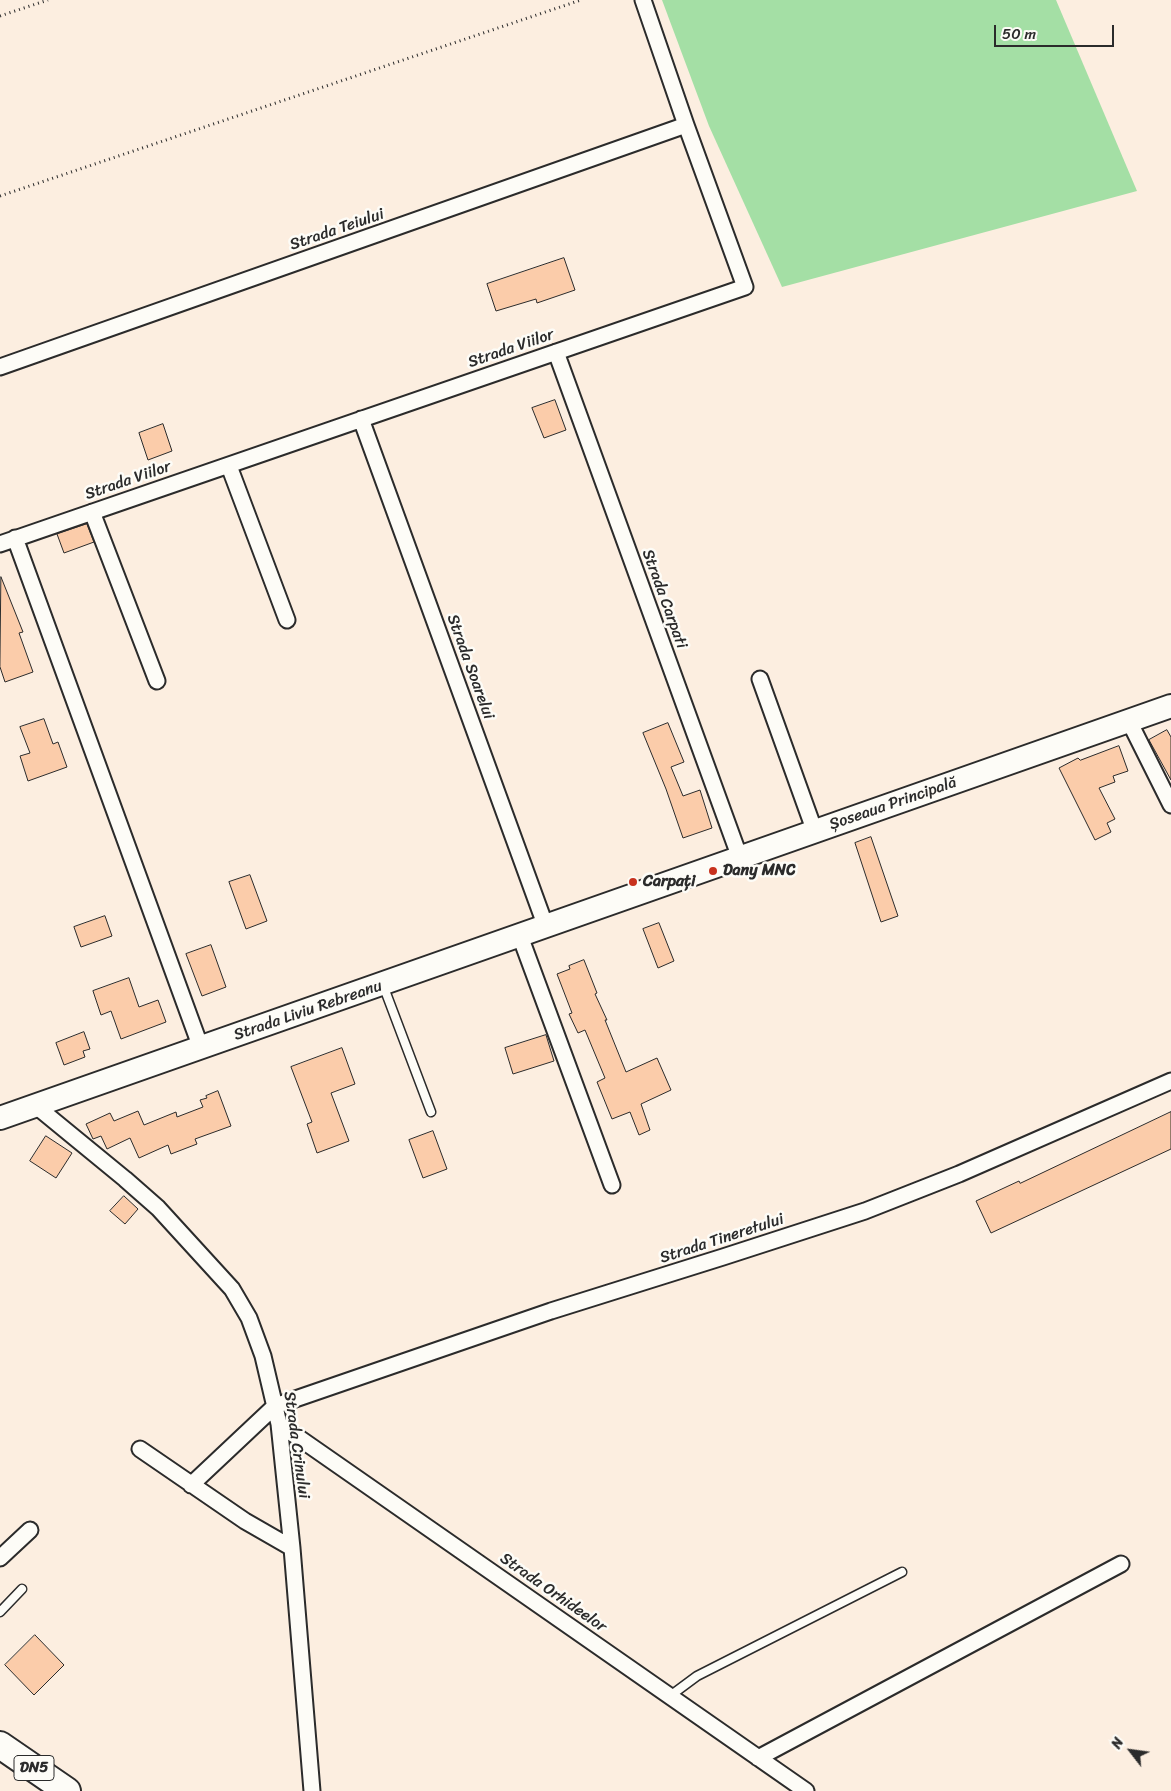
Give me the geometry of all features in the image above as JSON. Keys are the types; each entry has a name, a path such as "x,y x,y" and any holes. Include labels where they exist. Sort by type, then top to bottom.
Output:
{"highway":[{"name":"DN5","path":"0,1745 68,1791"},
{"name":"DN5","path":"0,1766 37,1791"}],"main road":[{"name":"Șoseaua Principală","path":"616,902 1171,706"},
{"name":"Strada Liviu Rebreanu","path":"0,1118 616,902"}],"street":[{"name":"Strada Viilor","path":"0,544 745,287 686,126 643,0"},
{"name":"Strada Teiului","path":"0,367 686,126"},
{"name":"Strada Carpati","path":"556,352 740,858"},
{"name":"Strada Soarelui","path":"361,419 546,927"},
{"path":"229,466 287,620"},
{"path":"92,512 157,682"},
{"path":"15,538 201,1048"},
{"path":"760,679 815,832"},
{"path":"1129,721 1171,805"},
{"path":"520,936 612,1185"},
{"name":"Strada Tineretului","path":"275,1406 551,1311 865,1211 959,1174 1171,1081"},
{"name":"Strada Crinului","path":"36,1106 158,1208 232,1289 249,1318 263,1356 279,1424 292,1548 312,1791"},
{"path":"191,1485 275,1406"},
{"name":"Strada Orhideelor","path":"279,1424 806,1791"},
{"path":"140,1449 245,1521 292,1548"},
{"path":"0,1558 30,1530"},
{"path":"758,1758 1121,1564"}],"lane":[{"path":"383,984 431,1112"},
{"path":"670,1696 697,1676 902,1572"},
{"path":"0,1612 22,1589"}],"path":[{"path":"0,16 48,0"},
{"path":"0,196 581,0"}],"green space":[{"path":"662,0 1056,0 1137,191 782,287 709,126"}],"building":[{"path":"564,258 575,290 537,303 536,299 496,311 487,284"},
{"path":"555,400 566,430 544,438 532,408"},
{"path":"163,424 172,451 148,460 139,433"},
{"path":"87,524 94,542 64,553 57,534"},
{"path":"1,577 23,632 19,633 33,672 5,682 0,667"},
{"path":"44,719 53,744 58,742 67,767 28,781 20,756 30,753 20,727"},
{"path":"668,723 684,762 671,767 683,796 700,790 712,828 683,838 666,789 643,733"},
{"path":"1167,730 1171,737 1171,780 1149,740"},
{"path":"1119,746 1128,771 1113,776 1115,782 1099,788 1115,819 1107,823 1111,832 1095,840 1059,768 1078,758 1080,760"},
{"path":"871,837 898,916 881,922 855,843"},
{"path":"250,875 267,921 246,929 229,882"},
{"path":"105,916 112,936 81,947 74,927"},
{"path":"659,923 674,961 658,968 643,929"},
{"path":"211,945 226,987 202,996 186,954"},
{"path":"584,960 597,993 595,994 607,1020 605,1020 626,1072 657,1058 671,1090 641,1104 650,1130 639,1135 630,1112 612,1119 597,1082 605,1078 585,1030 578,1033 569,1014 572,1013 557,974 570,969 569,966"},
{"path":"129,978 139,1007 158,1000 166,1022 121,1039 111,1011 101,1015 93,991"},
{"path":"84,1032 90,1049 83,1051 85,1057 64,1065 56,1043"},
{"path":"546,1035 554,1061 513,1074 505,1048"},
{"path":"342,1048 355,1084 331,1093 349,1141 317,1153 307,1124 312,1122 291,1067"},
{"path":"218,1091 231,1126 195,1139 197,1144 171,1154 168,1145 139,1158 130,1138 107,1149 101,1136 93,1139 86,1124 110,1113 114,1121 138,1111 144,1125 176,1112 177,1117 203,1107 200,1100"},
{"path":"1171,1112 1171,1149 991,1233 976,1201 1019,1181 1020,1183"},
{"path":"433,1131 447,1169 423,1178 409,1140"},
{"path":"46,1136 72,1153 56,1178 30,1161"},
{"path":"124,1196 138,1209 125,1224 110,1211"},
{"path":"35,1635 64,1665 34,1695 5,1665"}],"place":[{"name":"Dany MNC","path":"713,871"},
{"name":"Carpați","path":"633,882"}]}
